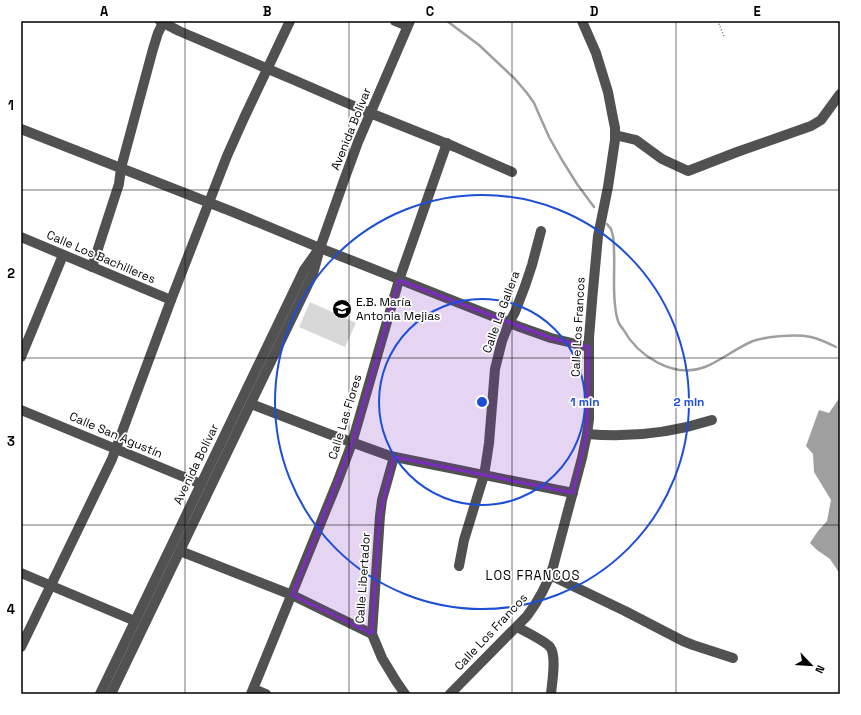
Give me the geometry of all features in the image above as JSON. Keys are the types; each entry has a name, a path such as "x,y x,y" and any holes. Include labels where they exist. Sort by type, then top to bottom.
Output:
{"street":[{"path":"92,267 119,184 121,168 162,21 179,31 370,113 447,143 512,172"},
{"path":"21,647 116,449 171,300 227,156 290,21"},
{"path":"395,21 408,24"},
{"name":"Calle Los Francos","path":"450,694 517,627 536,605 543,592 550,575 573,493 587,434 589,419 589,347 598,236 608,186 615,135 606,84 596,53 582,21"},
{"name":"Avenida Bolívar","path":"111,694 313,274 320,248 342,183 408,24"},
{"path":"615,135 636,140 662,159 688,171 810,126 821,120 840,94"},
{"path":"21,129 209,202 399,280 509,323 551,338 589,347"},
{"name":"Calle Las Flores","path":"252,691 337,483 352,442 399,280 447,143"},
{"name":"Calle La Gallera","path":"459,566 464,540 484,475 489,443 495,369 502,341 526,286 541,231"},
{"name":"Calle Los Bachilleres","path":"21,237 171,300"},
{"name":"Avenida Bolívar","path":"100,694 304,270 320,248"},
{"path":"21,357 63,255"},
{"path":"251,404 394,457 573,493"},
{"name":"Calle San Agustín","path":"21,410 201,484"},
{"path":"587,434 609,436 636,435 677,430 712,420"},
{"name":"Calle Libertador","path":"394,457 382,500 380,516 372,634 382,658 405,694"},
{"path":"180,551 292,595 372,634"},
{"path":"21,573 135,621"},
{"path":"550,575 682,641 734,658"},
{"path":"517,627 546,643 550,648 553,655 551,694"},
{"path":"252,691 266,694"}],"path":[{"path":"718,21 724,36"}],"highlighted area":[{"path":"399,280 551,338 589,347 587,434 573,493 394,457 380,516 372,634 292,595 352,443"}],"shaded area":[{"path":"310,302 356,323 345,347 299,327"},
{"path":"840,397 840,574 830,559 810,543 827,521 831,500 814,472 813,454 806,446 819,410 829,413"}],"waterway":[{"path":"447,21 479,45 515,79 527,93 534,103 549,137 562,160 594,207"},
{"path":"607,224 611,229 613,236 614,302 618,321 638,348 658,363 681,370 693,370 705,367 753,341 782,336 811,337 836,347"}],"place":[{"name":"E.B. María Antonia Mejias","path":"342,309"}],"district":[{"name":"LOS FRANCOS","path":"533,575"}]}
